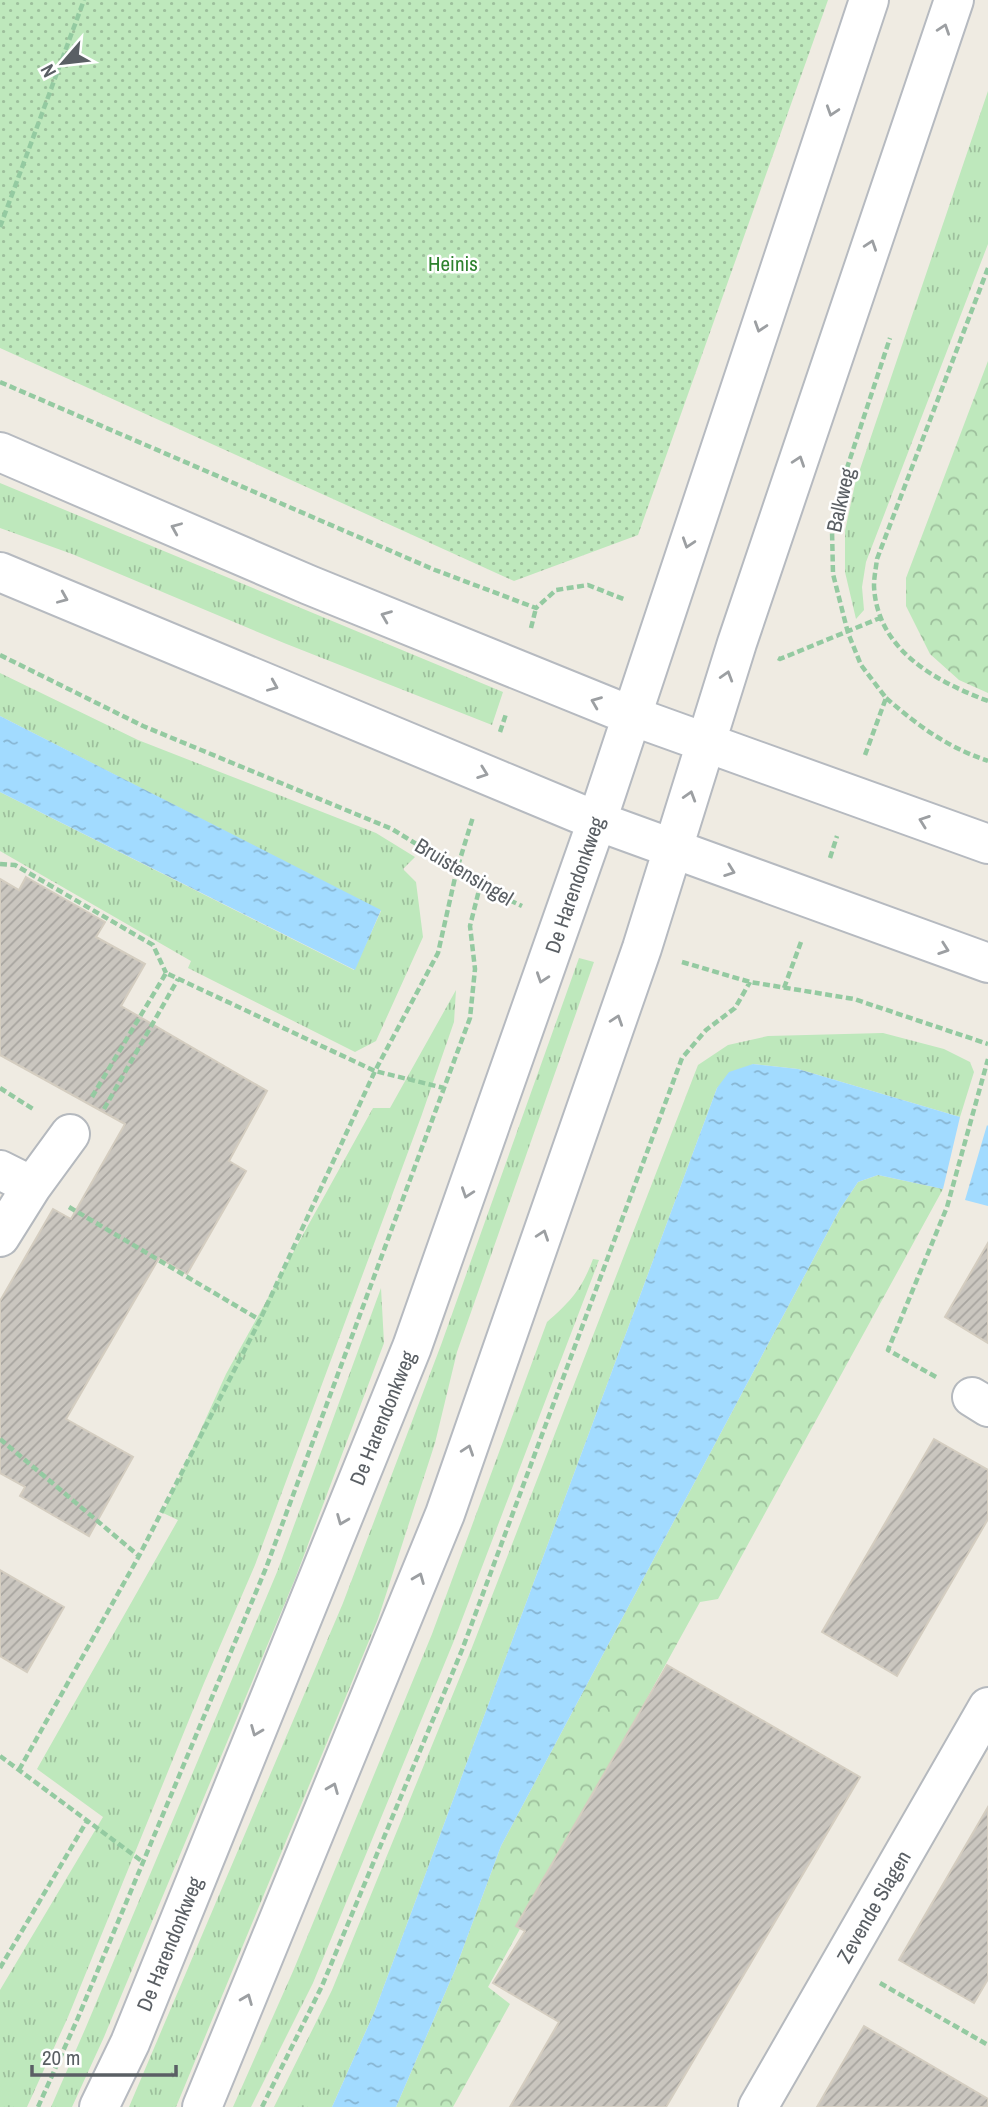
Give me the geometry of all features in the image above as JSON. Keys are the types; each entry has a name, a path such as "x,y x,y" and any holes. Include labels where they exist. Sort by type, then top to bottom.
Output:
{"main road":[{"path":"632,716 869,0"},
{"path":"202,2107 445,1514 642,948 737,643 954,0"},
{"path":"0,452 309,585 632,716 988,844"},
{"path":"0,572 597,821 988,963"},
{"name":"De Harendonkweg","path":"99,2107 130,2043 412,1346 563,920 632,716"},
{"path":"0,1237 16,1178 70,1134"},
{"name":"Zevende Slagen","path":"758,2107 988,1707"}],"path":[{"path":"0,227 84,0"},
{"path":"988,268 877,559 874,586 880,618 896,645 926,672 988,701"},
{"name":"Balkweg","path":"886,698 861,665 848,633 833,574 832,530 844,477 892,333"},
{"path":"0,382 422,565 536,608 556,590 589,585 664,615"},
{"path":"737,643 780,659 880,618"},
{"name":"Bruistensingel","path":"0,655 143,726 392,829 480,886 523,906 563,920"},
{"path":"785,988 886,698 914,722 956,749 988,761"},
{"path":"0,864 15,865 153,945 166,973 375,1071 444,1088"},
{"path":"19,1770 139,1556 260,1320 375,1071 438,953 457,869"},
{"path":"38,2107 266,1568 470,1018 475,969 470,926 480,886"},
{"path":"642,948 750,982 854,999 988,1044"},
{"path":"166,973 70,1134 86,1142 178,979"},
{"path":"262,2107 322,1986 462,1650 682,1058 706,1030 735,1008 750,982"},
{"path":"980,1402 888,1350 947,1207 988,1059"},
{"path":"16,1178 260,1320"},
{"path":"0,1439 139,1556"},
{"path":"0,1756 143,1862"},
{"path":"0,1968 87,1821"},
{"path":"843,1962 988,2045"}],"green space":[{"name":"Heinis","path":"0,0 828,0 638,535 514,581 0,348"},
{"path":"988,91 988,244 866,562 862,587 864,610 856,619 845,572 845,531 855,484"},
{"path":"988,361 988,693 959,680 930,654 906,606 906,578"},
{"path":"0,483 503,692 492,725 284,643 72,554 0,528"},
{"path":"0,673 138,740 376,833 415,857 403,869 416,882 423,937 376,1041 355,1052 188,968 191,961 0,851 0,792 354,970 381,911 0,716"},
{"path":"579,958 594,962 457,1352 435,1443 378,1619 176,2107 129,2107 343,1603 441,1345"},
{"path":"456,990 454,1022 421,1117 255,1565 68,2017 27,2107 0,2107 0,1990 103,1817 37,1769 178,1520 163,1513 226,1374 373,1108 390,1108"},
{"path":"883,1033 944,1049 970,1062 974,1072 960,1117 798,1069 753,1064 717,1088 374,2013 332,2107 274,2107 332,1990 471,1650 698,1065 728,1045 768,1036"},
{"path":"878,1175 943,1189 718,1599 700,1602 488,1987 510,2004 453,2107 396,2107 455,1970 501,1846 840,1209 858,1182"},
{"path":"593,1259 599,1260 453,1643 313,1983 251,2107 233,2107 294,1969 432,1634 547,1322 574,1294"},
{"path":"381,1288 384,1343 295,1579 104,2037 72,2107 51,2107 277,1572"}],"water":[{"path":"0,716 381,910 355,970 0,792"},
{"path":"753,1064 798,1069 960,1117 943,1189 878,1175 858,1182 840,1209 501,1846 455,1970 396,2107 332,2107 374,2013 717,1088 729,1072"},
{"path":"988,1126 988,1206 965,1200"}],"building":[{"path":"26,877 105,922 96,937 145,964 121,1006 267,1091 229,1161 246,1171 187,1274 159,1258 66,1419 133,1457 89,1536 20,1496 25,1487 0,1473 0,1301 53,1209 71,1219 125,1124 0,1055 0,879 19,890"},
{"path":"988,1243 988,1343 945,1317"},
{"path":"934,1439 988,1470 988,1519 897,1676 822,1632"},
{"path":"0,1570 64,1607 27,1672 0,1656"},
{"path":"667,1665 860,1777 666,2107 510,2107 559,2022 493,1983 525,1931 516,1926"},
{"path":"988,1807 988,1979 974,2003 899,1960"},
{"path":"864,2026 988,2099 988,2107 817,2107"}]}
